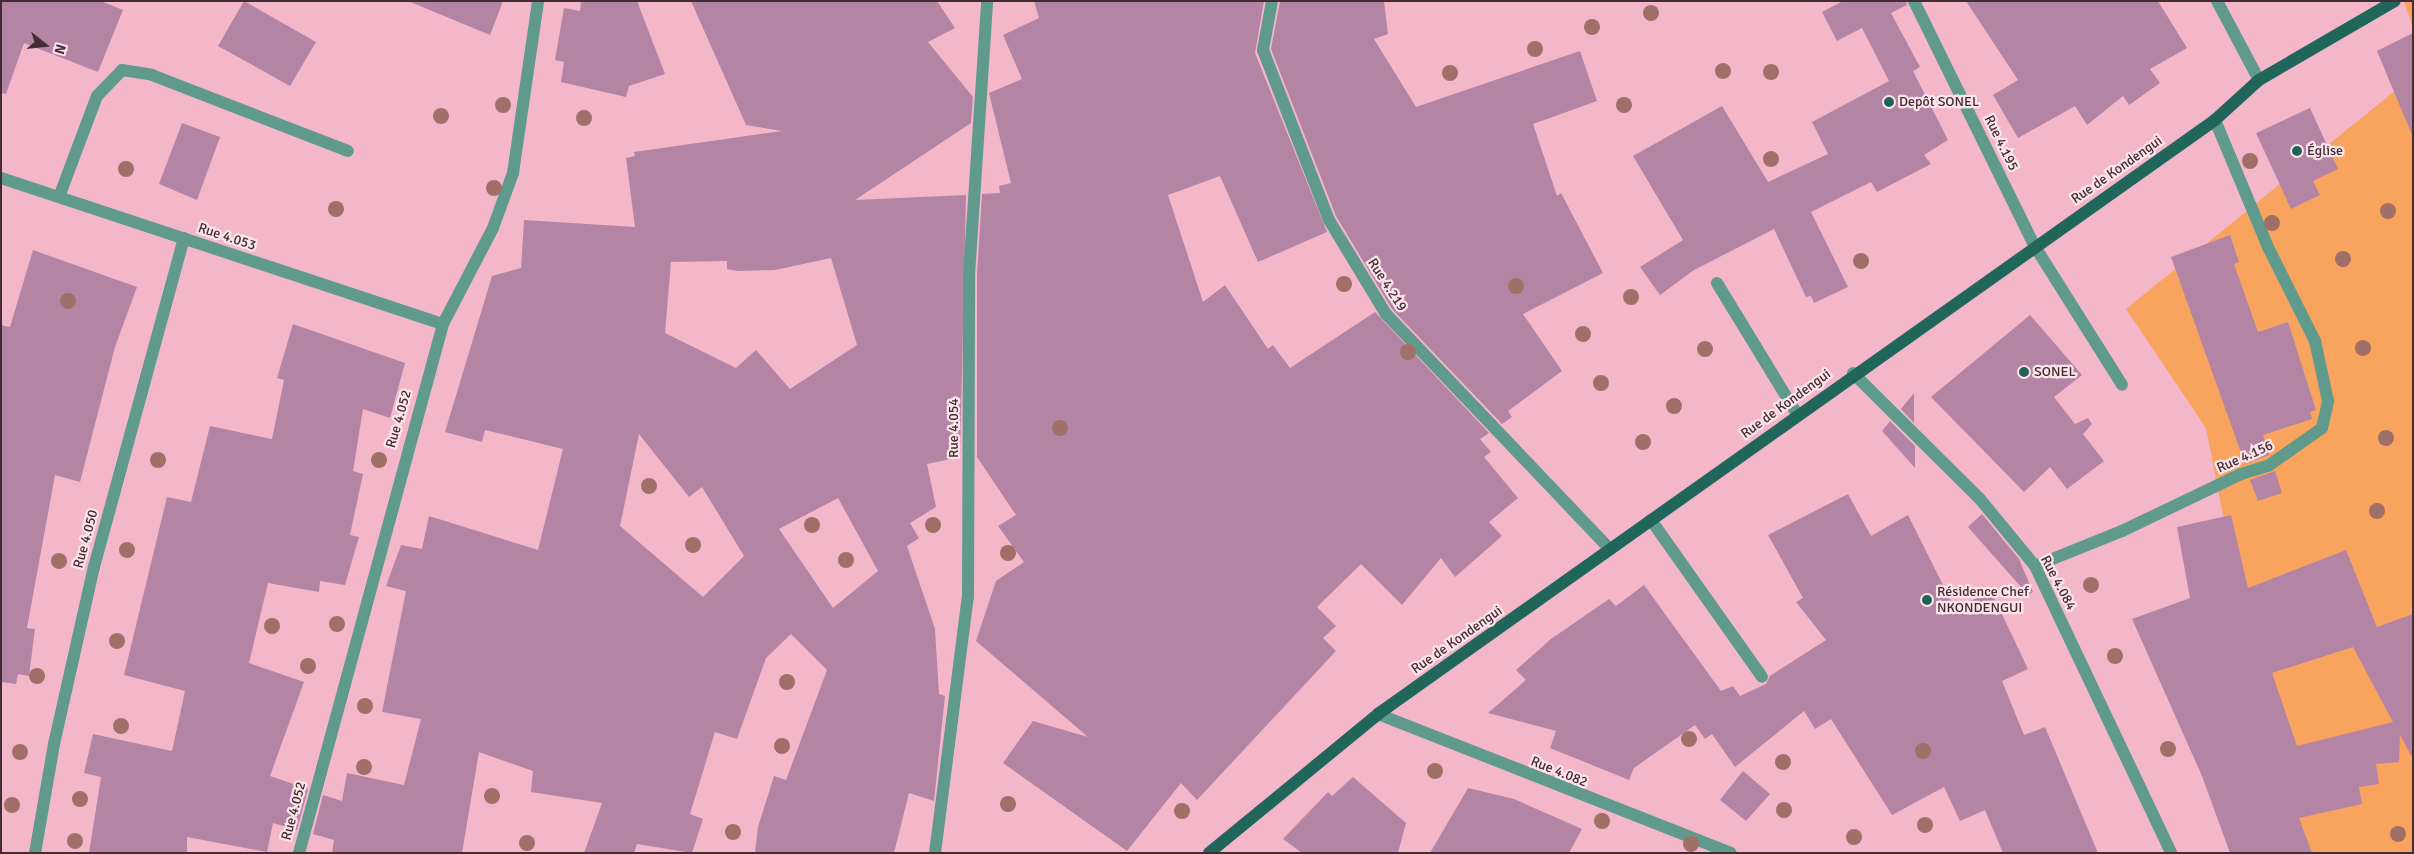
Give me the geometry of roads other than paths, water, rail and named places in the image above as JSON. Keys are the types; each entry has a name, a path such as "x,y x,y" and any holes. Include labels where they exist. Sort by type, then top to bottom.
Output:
{"main road":[{"name":"Rue de Kondengui","path":"1209,853 1378,714 1651,520 1853,373 2215,120 2259,80 2394,1"}],"street":[{"name":"Rue 4.052","path":"299,853 442,324 505,202 538,1"},
{"name":"Rue 4.054","path":"935,853 968,597 969,275 987,1"},
{"name":"Rue 4.219","path":"1272,1 1263,50 1329,220 1386,314 1610,549"},
{"name":"Rue 4.195","path":"1914,1 2034,245 2122,385"},
{"path":"2217,1 2259,80"},
{"path":"59,197 97,96 122,70 152,75 348,151"},
{"name":"Rue 4.156","path":"2035,566 2122,531 2241,474 2268,466 2322,428 2328,401 2315,341 2268,247 2215,120"},
{"name":"Rue 4.053","path":"1,178 442,324"},
{"name":"Rue 4.050","path":"35,853 54,744 94,567 184,238"},
{"path":"1717,283 1797,414"},
{"name":"Rue 4.084","path":"1853,373 1980,499 2035,566 2171,853"},
{"path":"1651,520 1762,677"},
{"name":"Rue 4.082","path":"1378,714 1731,853"}],"place":[{"name":"Depôt SONEL","path":"1889,102"},
{"name":"Église","path":"2297,151"},
{"name":"SONEL","path":"2024,372"},
{"name":"Résidence Chef NKONDENGUI","path":"1927,600"}]}
